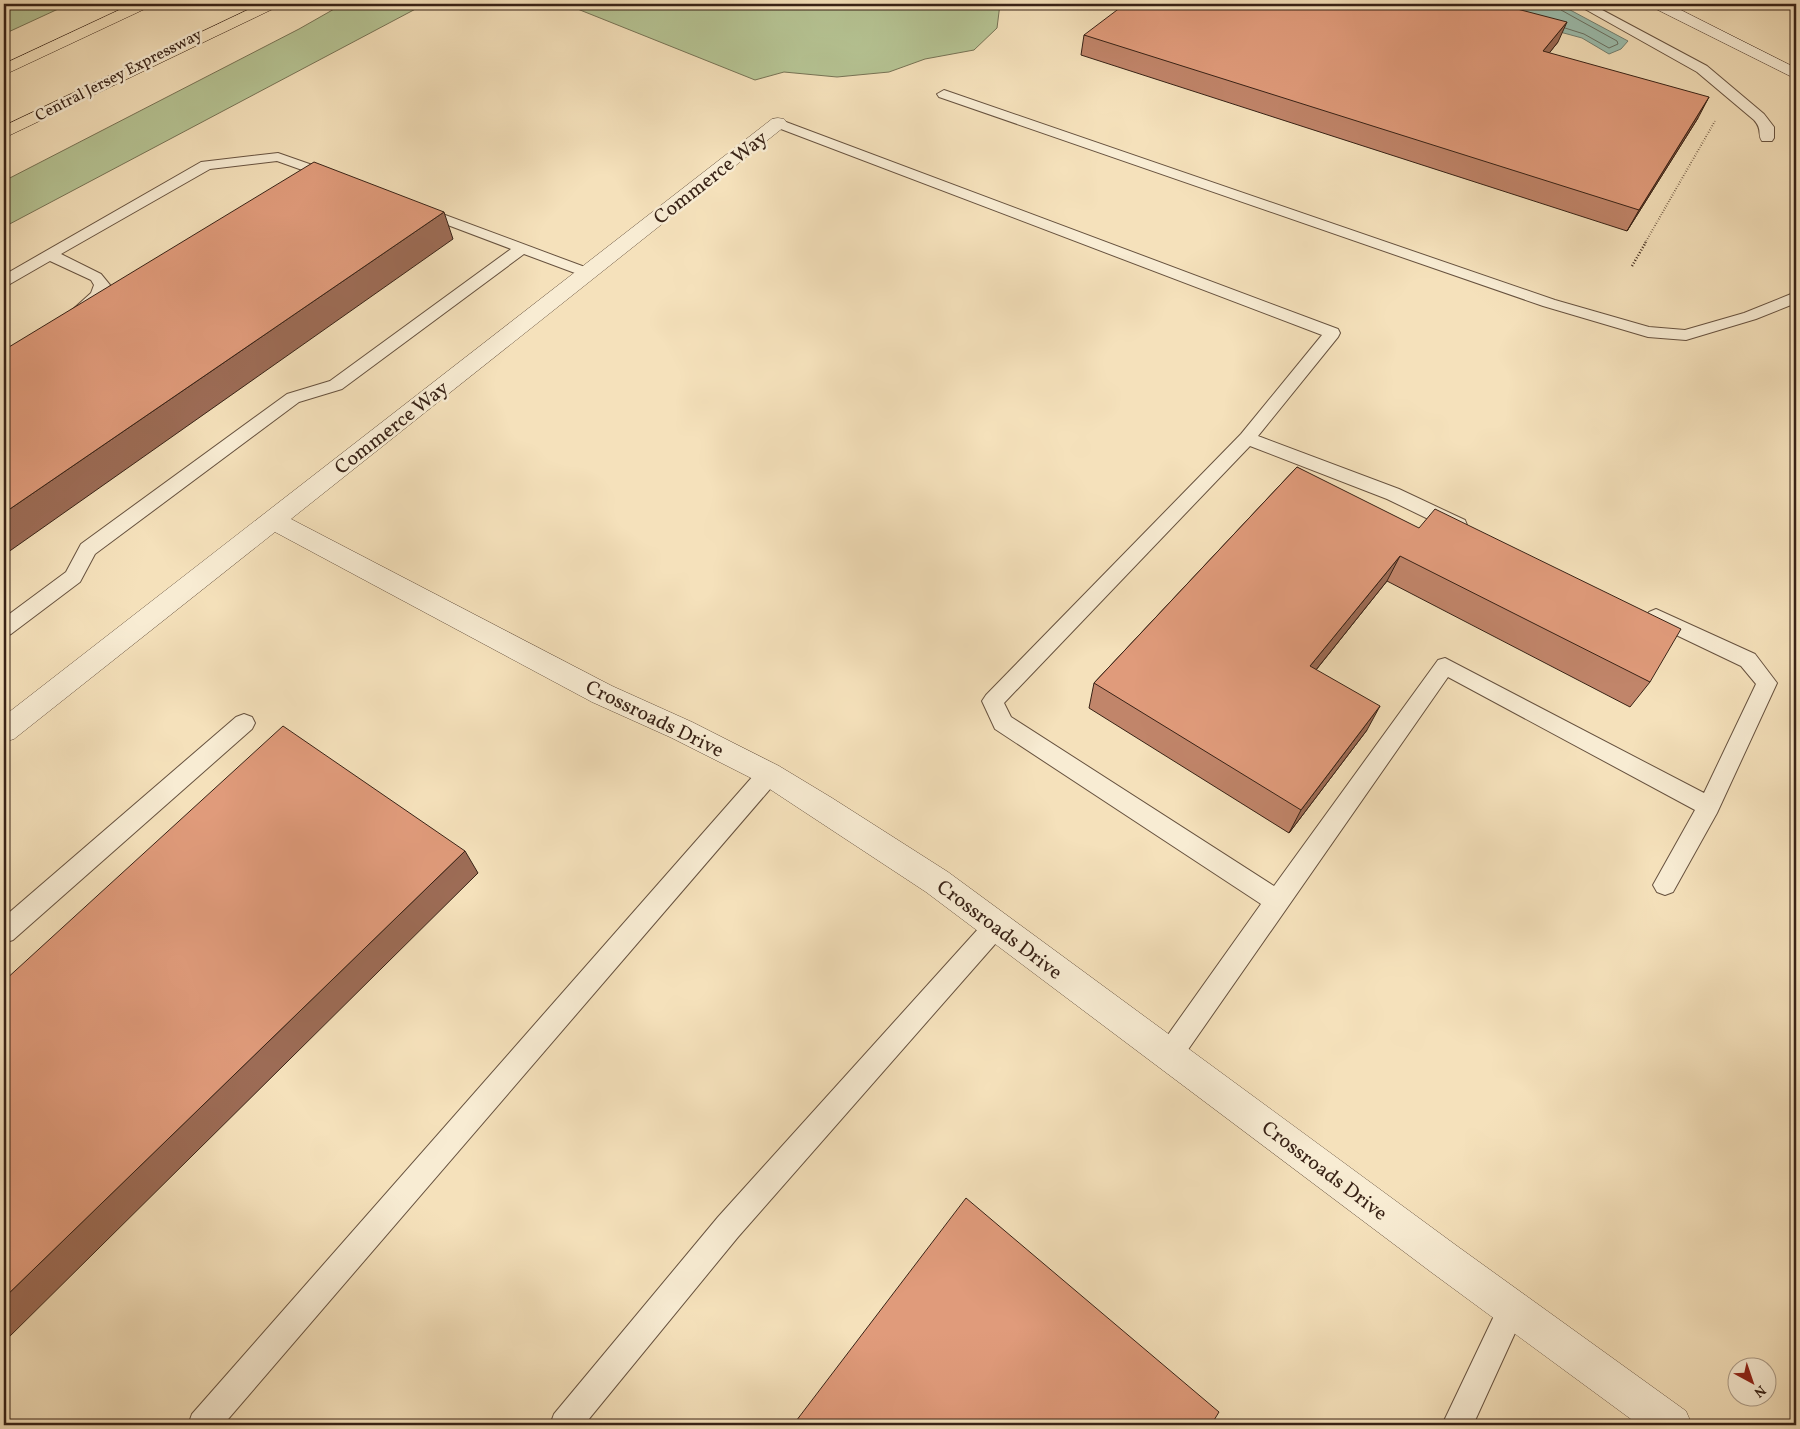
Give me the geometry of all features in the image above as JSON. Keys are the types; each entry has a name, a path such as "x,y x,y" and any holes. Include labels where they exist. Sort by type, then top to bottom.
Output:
{"highway":[{"path":"4,64 124,4"},
{"path":"4,70 144,4"},
{"name":"Central Jersey Expressway","path":"4,132 258,4"},
{"path":"4,132 272,4"}],"street":[{"path":"1657,4 1796,74"},
{"name":"Commerce Way","path":"4,731 778,123"},
{"name":"Crossroads Drive","path":"273,520 602,694 682,730 769,774 937,882 1512,1309 1672,1425"}],"lane":[{"path":"1582,4 1702,69 1759,117 1767,127 1767,138"},
{"path":"944,94 1549,302 1648,332 1686,334 1750,316 1796,297"},
{"path":"778,123 1332,333 1247,438 993,701 1003,723 1277,901"},
{"path":"4,281 206,165 278,157 350,184"},
{"path":"405,204 588,273"},
{"path":"4,629 73,577 88,549 293,398 336,385 523,248"},
{"path":"50,255 96,277 102,285 98,295 89,304 63,321"},
{"path":"1247,438 1392,494 1472,532"},
{"path":"1641,610 1748,660 1767,682 1709,806 1665,885"},
{"path":"1169,1055 1445,666 1709,806"},
{"path":"4,932 244,723"},
{"path":"204,1425 769,774"},
{"path":"565,1425 728,1227 996,926"},
{"path":"1457,1425 1512,1309"}],"path":[{"path":"1632,266 1724,105 1740,101"}],"green space":[{"path":"4,4 69,4 4,34"},
{"path":"343,4 425,4 4,227 4,181 299,29"},
{"path":"565,4 1000,4 997,28 974,50 925,59 889,72 837,77 784,72 755,80"}],"water":[{"path":"1457,4 1559,4 1628,41 1621,49 1609,54 1582,38"}],"building":[{"path":"1125,4 1498,4 1567,22 1543,51 1709,97 1639,210 1084,35"},
{"path":"314,162 444,212 4,513 4,350"},
{"path":"1297,467 1419,528 1435,509 1681,629 1650,682 1400,556 1310,666 1380,706 1301,810 1094,683"},
{"path":"283,726 465,851 4,1298 4,981"},
{"path":"966,1198 1219,1412 1211,1425 793,1425"}]}
